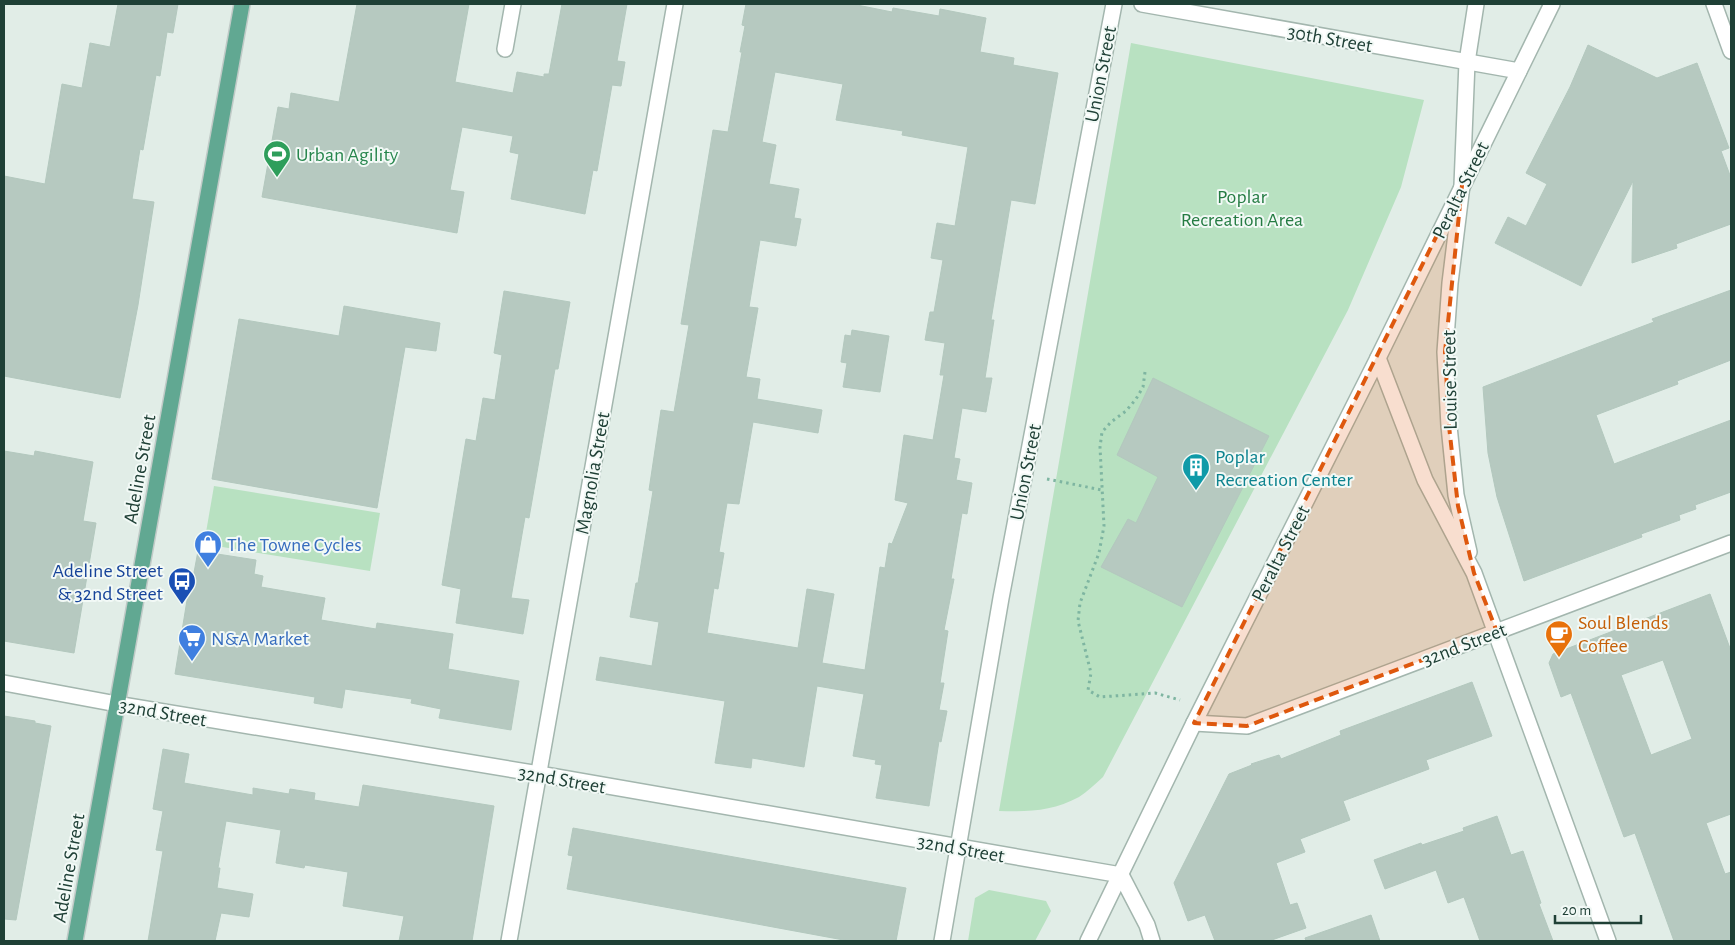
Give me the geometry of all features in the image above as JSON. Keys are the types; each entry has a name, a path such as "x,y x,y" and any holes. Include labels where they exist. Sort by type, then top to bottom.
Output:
{"main road":[{"name":"Adeline Street","path":"75,941 242,4"}],"street":[{"path":"504,50 513,4"},
{"name":"Magnolia Street","path":"509,941 675,4"},
{"name":"Union Street","path":"942,941 1001,598 1114,4"},
{"name":"30th Street","path":"1142,4 1519,71"},
{"path":"1462,185 1466,62 1476,4"},
{"name":"Peralta Street","path":"1088,941 1194,723 1378,358 1552,4"},
{"path":"1714,4 1731,51"},
{"name":"Louise Street","path":"1462,185 1450,283 1445,352 1449,426 1456,495 1474,573"},
{"name":"Louise Street","path":"1378,358 1425,480 1474,573 1608,941"},
{"name":"32nd Street","path":"1194,723 1247,726 1731,543"},
{"name":"32nd Street","path":"4,683 117,704 539,774 1121,875"},
{"path":"1121,875 1147,925 1152,941"}],"path":[{"path":"1145,372 1143,387 1136,399 1126,411 1111,422 1102,432 1100,447 1104,526 1099,554 1080,603 1078,621 1090,673 1088,690 1100,697 1155,693 1203,706"},
{"path":"1025,475 1102,490"}],"highlighted area":[{"path":"1462,185 1445,352 1449,426 1458,506 1474,573 1497,632 1247,726 1194,723"}],"green space":[{"name":"Poplar Recreation Area","path":"1131,43 1424,100 1401,187 1348,310 1103,777 1079,797 1060,805 1031,811 999,811"},
{"path":"214,486 380,513 370,571 204,544"},
{"path":"989,890 1046,901 1051,911 1035,941 968,941 975,898"}],"building":[{"path":"118,4 178,4 173,33 167,32 160,76 156,75 143,150 140,149 132,199 154,202 138,305 120,398 4,376 4,176 45,184 62,84 82,88 90,43 110,47"},
{"path":"357,4 469,4 455,82 513,93 517,72 544,77 544,74 549,74 562,4 627,4 617,61 625,62 621,86 612,85 597,171 593,170 585,214 511,199 519,154 510,152 513,136 462,127 450,190 464,192 457,233 262,197 278,107 289,109 291,93 339,102"},
{"path":"746,4 852,4 892,12 893,8 939,16 940,9 986,18 980,52 1014,58 1013,65 1058,73 1035,204 1011,200 991,320 994,320 985,378 992,378 986,412 962,408 954,458 960,459 956,480 972,483 967,514 962,513 951,579 954,579 944,630 948,631 940,683 944,683 939,710 947,711 941,742 939,741 929,806 876,798 882,765 875,764 876,760 853,756 864,694 817,686 804,767 752,758 751,768 715,763 725,701 596,680 600,657 652,666 659,622 630,617 636,583 638,583 653,491 649,490 661,410 674,412 689,325 681,324 713,130 728,132 742,52 740,52 745,26 742,25","holes":["775,72 843,84 836,120 903,131 902,135 968,147 955,226 937,223 931,258 943,260 934,312 930,312 925,340 945,343 940,375 944,375 933,440 904,435 895,500 908,503 892,544 889,543 885,568 880,567 865,670 822,663 834,594 807,589 798,648 707,633 714,588 718,589 724,553 719,552 727,503 739,504 753,422 818,433 822,410 757,399 760,379 746,377 758,308 749,307 760,240 796,246 801,219 794,218 799,189 769,184 776,145 762,142"]},
{"path":"1588,45 1657,78 1697,63 1729,148 1721,151 1731,178 1731,224 1676,244 1677,248 1632,263 1633,181 1581,286 1495,243 1508,217 1526,226 1547,184 1526,173 1570,87"},
{"path":"1731,290 1731,360 1677,381 1678,384 1596,415 1614,464 1731,420 1731,492 1695,505 1696,509 1679,515 1680,520 1641,534 1642,537 1524,581 1497,497 1488,453 1483,387 1654,322 1652,319"},
{"path":"504,291 570,302 558,369 555,369 529,518 525,517 511,598 529,600 523,634 456,623 461,589 442,585 466,439 476,441 483,398 495,400 502,355 494,353"},
{"path":"344,306 440,323 436,351 405,347 377,508 212,479 239,319 339,336"},
{"path":"852,330 889,336 880,392 843,387 847,363 841,362 845,335 851,336"},
{"name":"Poplar Recreation Center","path":"1153,378 1269,436 1182,607 1101,567 1128,519 1136,523 1158,477 1117,455"},
{"path":"4,451 34,456 35,451 93,462 83,521 96,523 74,653 4,641"},
{"path":"198,551 256,560 254,574 263,576 261,587 325,598 321,620 376,629 377,623 453,634 448,669 519,681 511,730 439,718 441,709 411,703 412,699 345,689 342,708 314,703 315,697 175,674 188,594 190,594"},
{"path":"1710,594 1731,651 1731,814 1706,823 1725,874 1731,872 1731,941 1674,941 1635,833 1624,837 1571,693 1561,697 1549,663 1553,654","holes":["1663,660 1692,739 1651,755 1621,675"]},
{"path":"1472,682 1492,736 1426,760 1429,769 1343,801 1350,820 1300,839 1305,852 1276,863 1290,905 1297,903 1306,928 1269,941 1215,941 1205,915 1188,921 1174,883 1229,774 1251,764 1279,755 1281,759 1341,735 1340,731"},
{"path":"4,716 35,721 35,723 51,726 16,920 4,919"},
{"path":"163,749 189,754 184,783 253,795 253,788 289,794 290,789 315,793 314,800 359,807 363,785 494,806 472,941 399,941 404,916 343,906 348,872 305,865 304,868 276,863 281,830 226,821 218,868 220,868 217,888 253,894 249,917 221,913 215,941 148,941 163,851 156,850 163,811 153,809"},
{"path":"1497,816 1511,855 1523,851 1541,903 1539,904 1553,941 1480,941 1464,897 1448,903 1436,870 1385,889 1374,860 1421,843 1422,845 1464,831 1463,828"},
{"path":"573,828 906,888 896,941 849,941 567,889 573,856 568,855"},
{"path":"1371,915 1380,941 1306,941 1305,938"}],"place":[{"name":"Urban Agility","path":"277,178"},
{"name":"Poplar Recreation Center","path":"1196,491"},
{"name":"The Towne Cycles","path":"208,568"},
{"name":"Adeline Street & 32nd Street","path":"182,605"},
{"name":"Soul Blends Coffee","path":"1559,658"},
{"name":"N&A Market","path":"192,662"}]}
